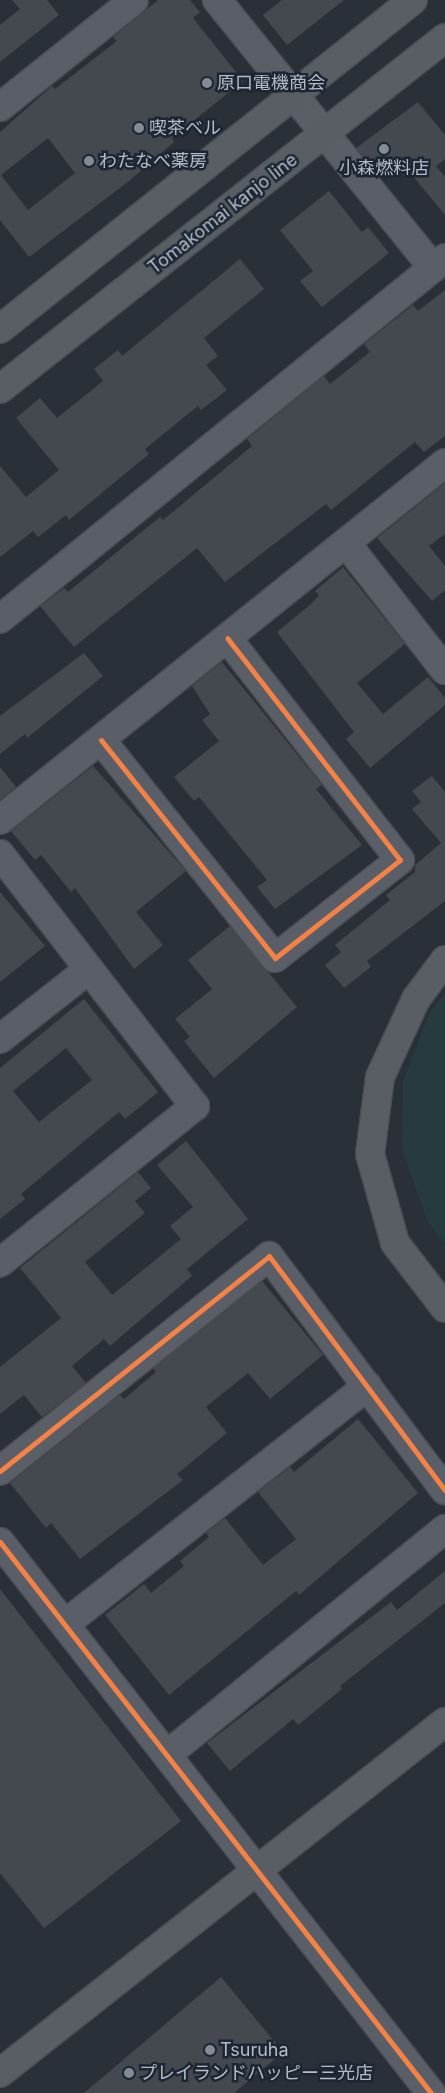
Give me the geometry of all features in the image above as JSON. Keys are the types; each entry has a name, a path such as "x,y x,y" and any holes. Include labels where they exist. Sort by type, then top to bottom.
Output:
{"main road":[{"path":"0,329 413,0"},
{"name":"Tomakomai kanjo line","path":"0,389 445,38"},
{"path":"445,960 416,999 380,1077 370,1154 395,1243 445,1308"},
{"path":"0,2073 445,1722"}],"street":[{"path":"0,107 134,0"},
{"path":"0,619 439,263 294,95 217,0"},
{"path":"0,820 445,463"},
{"path":"346,543 441,655"},
{"path":"101,740 275,958 400,860 226,638"},
{"path":"0,854 195,1106 0,1263"},
{"path":"0,1039 88,970"},
{"path":"0,1471 269,1256 445,1490"},
{"path":"65,1624 367,1386"},
{"path":"168,1754 445,1529"},
{"path":"0,1542 168,1754 431,2093"}],"green space":[{"path":"445,993 445,1244 428,1223 402,1149 403,1081 429,1014"}],"building":[{"path":"12,0 47,0 59,15 0,62 0,25 20,9"},
{"path":"158,0 190,0 200,12 193,18 243,81 172,138 174,142 129,181 29,257 0,220 0,132 52,86 55,89 117,41 113,37","holes":["48,138 75,173 28,210 1,175"]},
{"path":"282,0 344,0 287,45 263,15"},
{"path":"418,102 445,135 445,159 436,166 445,177 445,215 399,159 379,176 356,148"},
{"path":"329,191 362,232 368,227 389,253 322,307 300,281 313,271 280,230"},
{"path":"240,259 264,289 204,338 218,356 206,365 227,390 201,410 198,406 145,449 149,454 69,520 66,515 38,537 33,531 0,557 0,466 26,497 59,470 16,418 40,398 57,418 103,381 94,369 118,350 122,356"},
{"path":"445,290 445,436 424,452 415,442 331,510 326,504 225,582 197,548 74,647 40,606 64,588 68,592 160,517 163,520 252,446 247,439 324,376 330,384 370,352 364,344 413,305 418,311"},
{"path":"445,483 445,534 429,546 445,566 445,590 432,601 377,538"},
{"path":"343,567 405,644 357,683 383,714 428,677 445,698 445,705 370,768 346,739 354,732 277,632 310,605 319,595 315,591"},
{"path":"84,653 103,676 27,738 25,734 0,754 0,716"},
{"path":"222,662 322,785 316,789 362,845 275,909 257,887 267,880 199,797 194,801 174,777 219,741 202,720 210,714 192,686"},
{"path":"93,766 186,871 136,912 163,945 134,969 75,888 71,892 41,855 35,860 11,831"},
{"path":"0,767 16,787 0,800"},
{"path":"432,776 445,792 445,901 367,961 371,967 344,988 325,965 341,952 335,945 390,900 386,895 415,872 415,865 441,843 412,809 421,802 412,791"},
{"path":"0,892 45,946 0,982"},
{"path":"230,926 297,1007 214,1078 184,1041 190,1037 175,1019 212,989 188,960"},
{"path":"84,999 158,1092 125,1119 119,1112 21,1194 25,1199 0,1219 0,1068","holes":["66,1048 92,1080 39,1122 13,1091"]},
{"path":"186,1141 248,1219 187,1269 192,1276 110,1346 104,1339 72,1366 86,1383 42,1417 24,1395 0,1414 0,1367 61,1318 20,1268 138,1172 151,1188 135,1201 145,1213 85,1262 112,1295 181,1239 170,1226 193,1207 157,1165"},
{"path":"262,1281 323,1355 270,1399 248,1373 206,1407 227,1433 177,1474 183,1480 80,1559 51,1523 46,1528 10,1483 120,1395 124,1399 156,1372 153,1368"},
{"path":"358,1419 418,1493 299,1595 296,1591 169,1695 105,1615 144,1584 151,1593 184,1566 180,1561 209,1537 206,1533 225,1518 263,1565 296,1539 258,1492 290,1467 294,1472"},
{"path":"445,1571 445,1603 340,1686 342,1689 298,1725 293,1719 230,1771 207,1743 391,1602 397,1610"},
{"path":"0,1589 181,1821 44,1928 0,1873"},
{"path":"221,1977 283,2052 234,2093 84,2093"}],"cycle path":[{"path":"101,740 275,958 400,860 227,638"},
{"path":"0,1471 269,1256 445,1490"},
{"path":"0,1542 431,2093"}],"place":[{"name":"原口電機商会","path":"207,83"},
{"name":"喫茶ベル","path":"139,128"},
{"name":"小森燃料店","path":"384,149"},
{"name":"わたなべ薬房","path":"89,161"},
{"name":"Tsuruha","path":"210,2050"},
{"name":"プレイランドハッピー三光店","path":"129,2073"}]}
